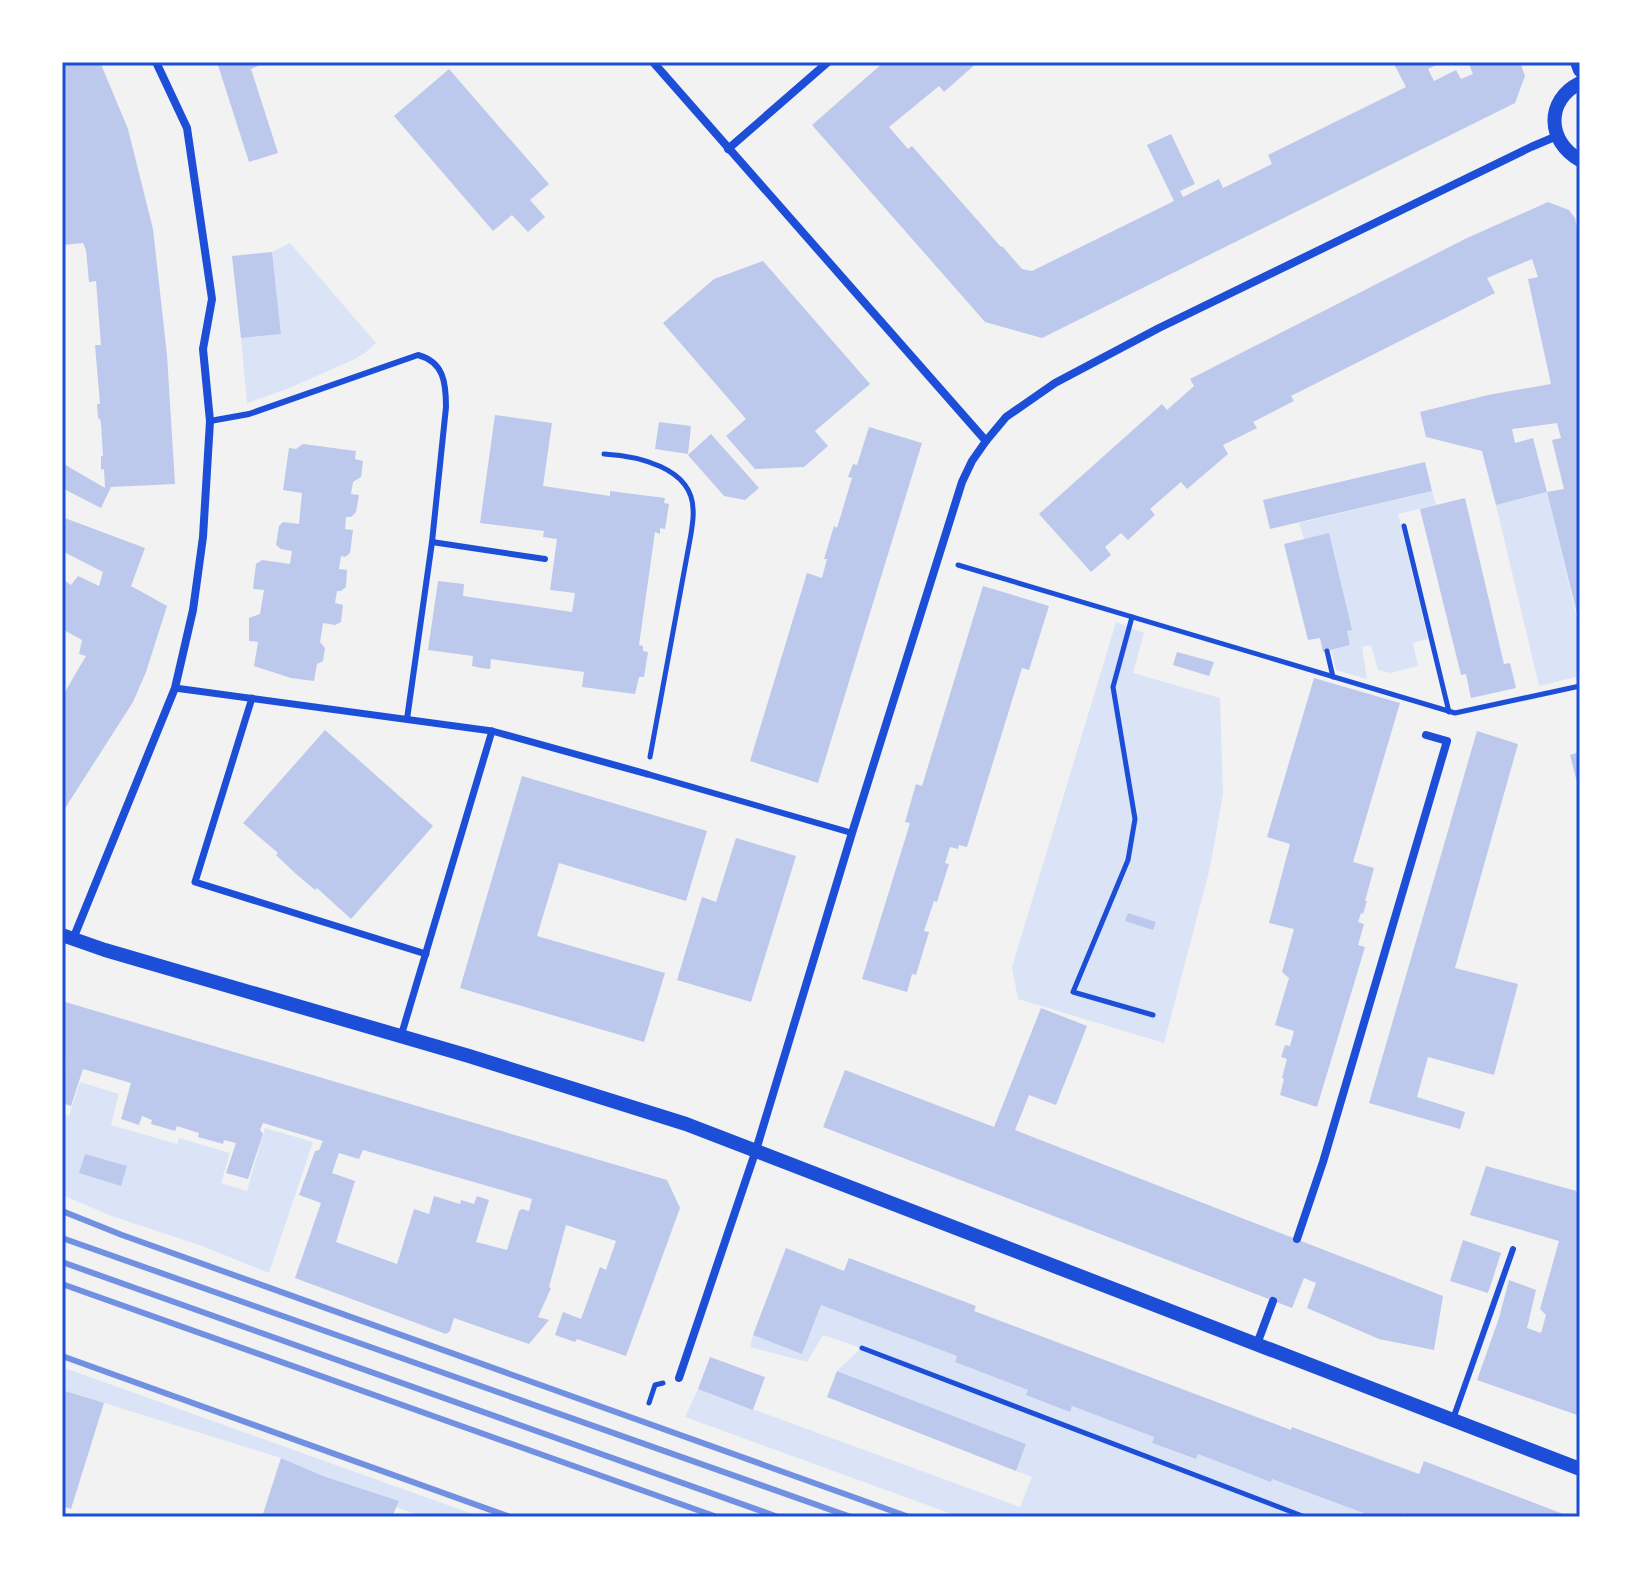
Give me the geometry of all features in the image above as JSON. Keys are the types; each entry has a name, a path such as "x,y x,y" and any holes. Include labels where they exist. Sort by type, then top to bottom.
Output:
{"street":[{"path":"156,62 187,128 212,299 203,349 210,421 203,537 193,610 175,688 68,937 686,1124 1580,1469"},
{"path":"653,62 986,441"},
{"path":"728,149 828,62"},
{"path":"1577,62 1580,70"},
{"path":"1580,83 1565,93 1559,103 1554,125 1569,154 1580,160"},
{"path":"679,1378 756,1150 962,482 986,441 1006,417 1081,369 1159,328 1557,136"},
{"path":"175,688 492,731 647,774"},
{"path":"252,698 195,882 426,954"},
{"path":"401,1036 492,731"},
{"path":"1297,1239 1323,1162 1447,741 1426,735"},
{"path":"1257,1344 1273,1301"}],"lane":[{"path":"210,421 249,414 418,355 436,365 446,386 446,407 432,542 407,719"},
{"path":"432,542 545,559"},
{"path":"647,774 852,833"},
{"path":"1452,1420 1513,1249"}],"path":[{"path":"604,454 628,456 655,464 680,479 690,493 694,507 647,774"},
{"path":"1404,526 1449,712"},
{"path":"937,559 1449,712 1580,686"},
{"path":"1132,617 1113,687 1135,819 1128,860 1073,992 1153,1015"},
{"path":"1327,651 1333,677"},
{"path":"862,1348 1305,1517"}],"shaded area":[{"path":"290,243 376,343 355,359 247,403 241,338 281,334 272,252"},
{"path":"1432,491 1436,505 1398,514 1428,639 1413,643 1418,666 1391,673 1378,670 1371,645 1362,647 1367,679 1336,670 1331,650 1350,645 1347,631 1299,523"},
{"path":"1547,492 1580,631 1580,676 1539,686 1496,505"},
{"path":"1116,622 1144,633 1133,673 1220,698 1223,794 1210,868 1164,1043 1018,999 1012,967"},
{"path":"80,1082 119,1094 111,1125 177,1144 179,1138 230,1153 221,1183 247,1191 265,1128 313,1142 269,1273 62,1195 62,1114 69,1116"},
{"path":"821,1305 957,1356 955,1362 1028,1390 1026,1395 1070,1411 1072,1406 1154,1437 1152,1443 1196,1459 1198,1454 1374,1517 960,1517 685,1417 698,1389 1020,1507 1032,1477 1016,1471 1026,1444 837,1371 861,1348 823,1335 807,1362 750,1347 753,1335 802,1354"},
{"path":"62,1367 481,1517 422,1517 396,1507 398,1501 323,1476 281,1458 62,1390"}],"building":[{"path":"62,62 100,62 128,129 153,229 167,355 175,484 111,487 101,508 62,488 62,463 105,488 97,404 100,404 95,345 101,345 96,281 89,282 83,243 62,245"},
{"path":"217,62 259,62 260,65 251,69 278,153 249,162"},
{"path":"884,62 978,62 944,92 939,86 889,127 908,149 912,146 1022,269 1032,271 1174,201 1147,145 1171,134 1195,184 1180,191 1183,197 1219,179 1223,188 1272,164 1268,155 1406,87 1393,62 1442,62 1428,69 1434,81 1456,70 1461,79 1473,74 1468,62 1520,62 1525,76 1515,103 1042,338 985,322 812,125"},
{"path":"449,69 549,184 530,200 545,217 528,232 512,215 493,231 394,116"},
{"path":"1548,202 1569,210 1575,218 1580,242 1580,626 1547,492 1496,505 1482,451 1426,437 1420,412 1488,395 1551,384 1528,279 1538,277 1532,259 1487,278 1495,293 1291,396 1294,401 1253,422 1257,428 1223,445 1228,454 1187,489 1181,482 1150,509 1155,515 1128,540 1121,533 1105,547 1111,555 1091,572 1039,514 1162,404 1167,410 1194,386 1190,379 1467,238","holes":["1557,423 1561,438 1552,440 1564,489 1547,492 1533,438 1515,443 1512,429"]},
{"path":"272,252 281,334 241,338 232,256"},
{"path":"763,261 870,384 815,431 828,446 804,467 755,469 726,436 746,419 663,323 714,279"},
{"path":"495,415 552,423 543,486 610,496 610,491 665,498 664,503 669,504 665,529 660,528 660,534 655,532 639,645 648,652 644,677 639,677 635,694 582,687 584,672 491,659 490,669 481,668 472,666 473,656 428,650 438,581 464,584 463,596 572,612 575,593 550,590 557,539 543,537 544,531 480,523"},
{"path":"659,422 691,426 688,454 655,449"},
{"path":"869,427 922,443 818,783 750,761 807,573 822,578 827,559 824,559 852,478 848,477 853,464 857,465"},
{"path":"711,434 759,488 745,500 724,496 688,455"},
{"path":"303,444 356,451 355,459 363,461 361,477 353,482 351,494 359,495 356,512 346,517 345,529 353,530 350,553 341,556 339,569 347,570 346,587 337,591 335,603 343,605 341,622 335,625 323,623 320,642 325,648 323,661 317,664 314,681 291,678 254,666 258,642 249,641 249,618 260,614 264,590 253,589 256,564 262,560 290,564 292,551 276,545 279,526 283,522 299,524 302,493 283,490 289,448 296,449"},
{"path":"1425,462 1432,491 1270,529 1263,500"},
{"path":"1465,498 1504,664 1510,663 1516,688 1471,698 1466,674 1461,675 1420,509"},
{"path":"62,517 145,548 131,586 167,606 133,702 62,813 62,697 86,656 79,654 82,640 62,629 62,579 71,585 78,576 99,586 103,572 62,551"},
{"path":"1329,533 1352,630 1347,631 1350,645 1323,652 1320,638 1308,640 1284,544"},
{"path":"983,586 1049,606 1029,670 1022,668 967,847 950,847 945,863 949,864 924,931 929,932 916,975 912,974 907,992 862,979 910,823 905,822 916,784 922,786"},
{"path":"1177,652 1214,662 1209,676 1173,665"},
{"path":"1314,678 1400,703 1353,862 1374,868 1367,901 1358,922 1364,924 1358,945 1365,947 1317,1107 1280,1095 1287,1059 1281,1057 1285,1045 1290,1046 1294,1031 1275,1025 1289,978 1282,972 1294,929 1269,923 1290,844 1267,837"},
{"path":"325,730 433,826 351,919 295,873 276,855 278,853 243,823"},
{"path":"1477,731 1518,744 1455,968 1518,984 1494,1075 1428,1057 1417,1097 1465,1112 1460,1129 1369,1103"},
{"path":"1580,752 1580,790 1579,790 1570,755"},
{"path":"522,776 707,831 686,901 559,863 537,936 665,973 644,1042 460,988"},
{"path":"736,838 796,856 751,1002 677,980 702,897 716,902"},
{"path":"1128,913 1156,922 1153,930 1125,921"},
{"path":"62,1001 667,1180 680,1208 626,1356 577,1339 575,1342 555,1335 563,1312 581,1319 600,1267 606,1270 616,1241 566,1225 551,1288 538,1317 549,1320 529,1344 454,1318 446,1334 295,1278 321,1203 299,1195 315,1151 319,1150 323,1141 263,1123 260,1130 263,1134 248,1179 226,1173 236,1143 224,1140 223,1144 198,1137 199,1133 177,1126 175,1131 151,1124 152,1120 142,1116 139,1125 121,1119 131,1083 83,1069 71,1106 62,1103 62,1077 66,1063 62,1062","holes":["363,1150 532,1199 529,1211 519,1211 507,1250 476,1242 489,1200 477,1196 474,1204 461,1200 460,1204 434,1196 429,1214 414,1209 397,1264 336,1242 355,1181 332,1173 339,1153 359,1159"]},
{"path":"1041,1008 1087,1026 1056,1105 1029,1095 1015,1130 1443,1296 1434,1350 1379,1339 1307,1308 1316,1283 1304,1278 1292,1308 823,1127 845,1070 994,1127"},
{"path":"85,1154 127,1166 121,1186 79,1173"},
{"path":"1486,1166 1580,1192 1580,1416 1477,1380 1509,1280 1536,1290 1527,1328 1541,1333 1546,1315 1540,1309 1559,1241 1470,1215"},
{"path":"1463,1240 1501,1253 1488,1293 1450,1281"},
{"path":"786,1248 844,1271 849,1258 976,1306 974,1311 1291,1430 1292,1427 1419,1474 1424,1461 1571,1517 1415,1517 1404,1513 1403,1517 1374,1517 1198,1454 1196,1459 1152,1443 1154,1437 1072,1406 1070,1412 1026,1395 1028,1390 955,1362 957,1356 821,1305 802,1354 753,1335"},
{"path":"710,1357 765,1377 753,1410 698,1389"},
{"path":"837,1371 1026,1444 1016,1471 827,1397"},
{"path":"62,1390 104,1403 71,1509 62,1506"},
{"path":"281,1458 323,1476 399,1501 392,1517 262,1517"}],"railway":[{"path":"62,1211 909,1517"},
{"path":"62,1238 851,1517"},
{"path":"62,1262 778,1517"},
{"path":"62,1284 717,1517"},
{"path":"62,1356 510,1517"}]}
